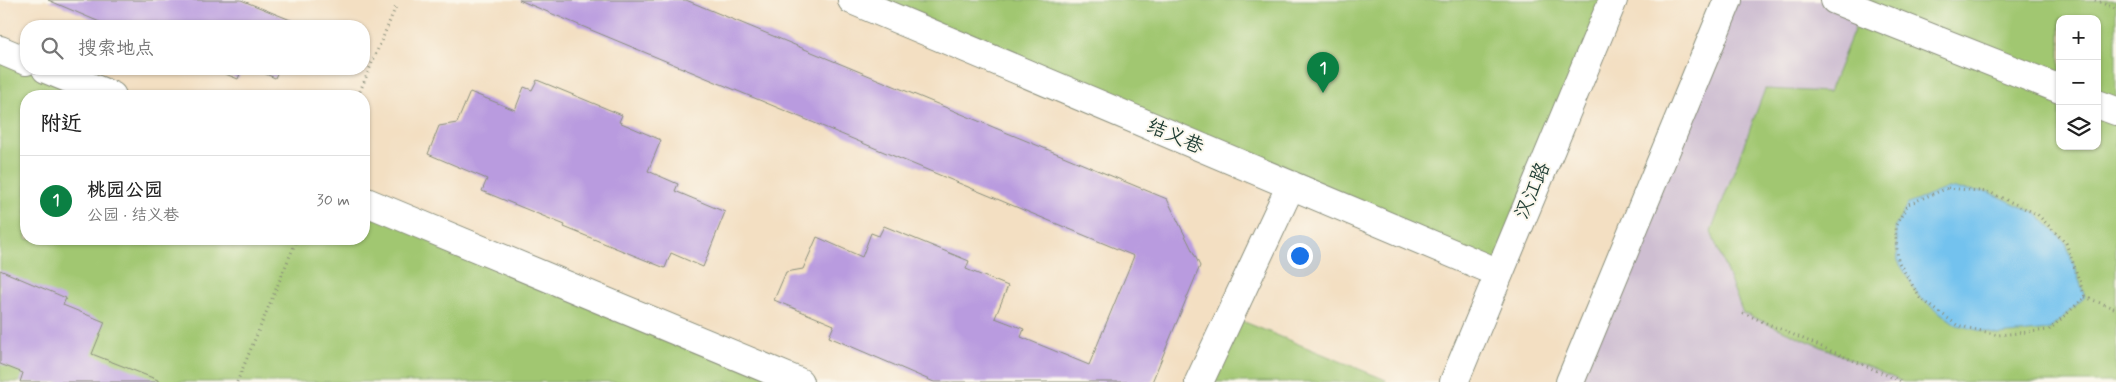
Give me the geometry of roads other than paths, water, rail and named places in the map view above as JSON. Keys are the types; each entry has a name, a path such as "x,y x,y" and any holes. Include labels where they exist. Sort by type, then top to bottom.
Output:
{"main road":[{"name":"结义巷","path":"852,0 1499,273"},
{"name":"汉江路","path":"1454,382 1613,0"},
{"path":"1570,382 1728,0"},
{"path":"1835,0 2056,87"},
{"path":"0,50 20,58"},
{"path":"61,75 97,90"},
{"path":"2100,105 2116,111"},
{"path":"1199,382 1291,185"},
{"path":"370,203 799,382"}],"water":[{"path":"1948,188 1989,192 2037,214 2066,243 2085,297 2049,330 1998,335 1957,325 1920,298 1898,261 1895,227 1908,204"}],"place":[{"name":"桃园公园","path":"1323,93"}]}
